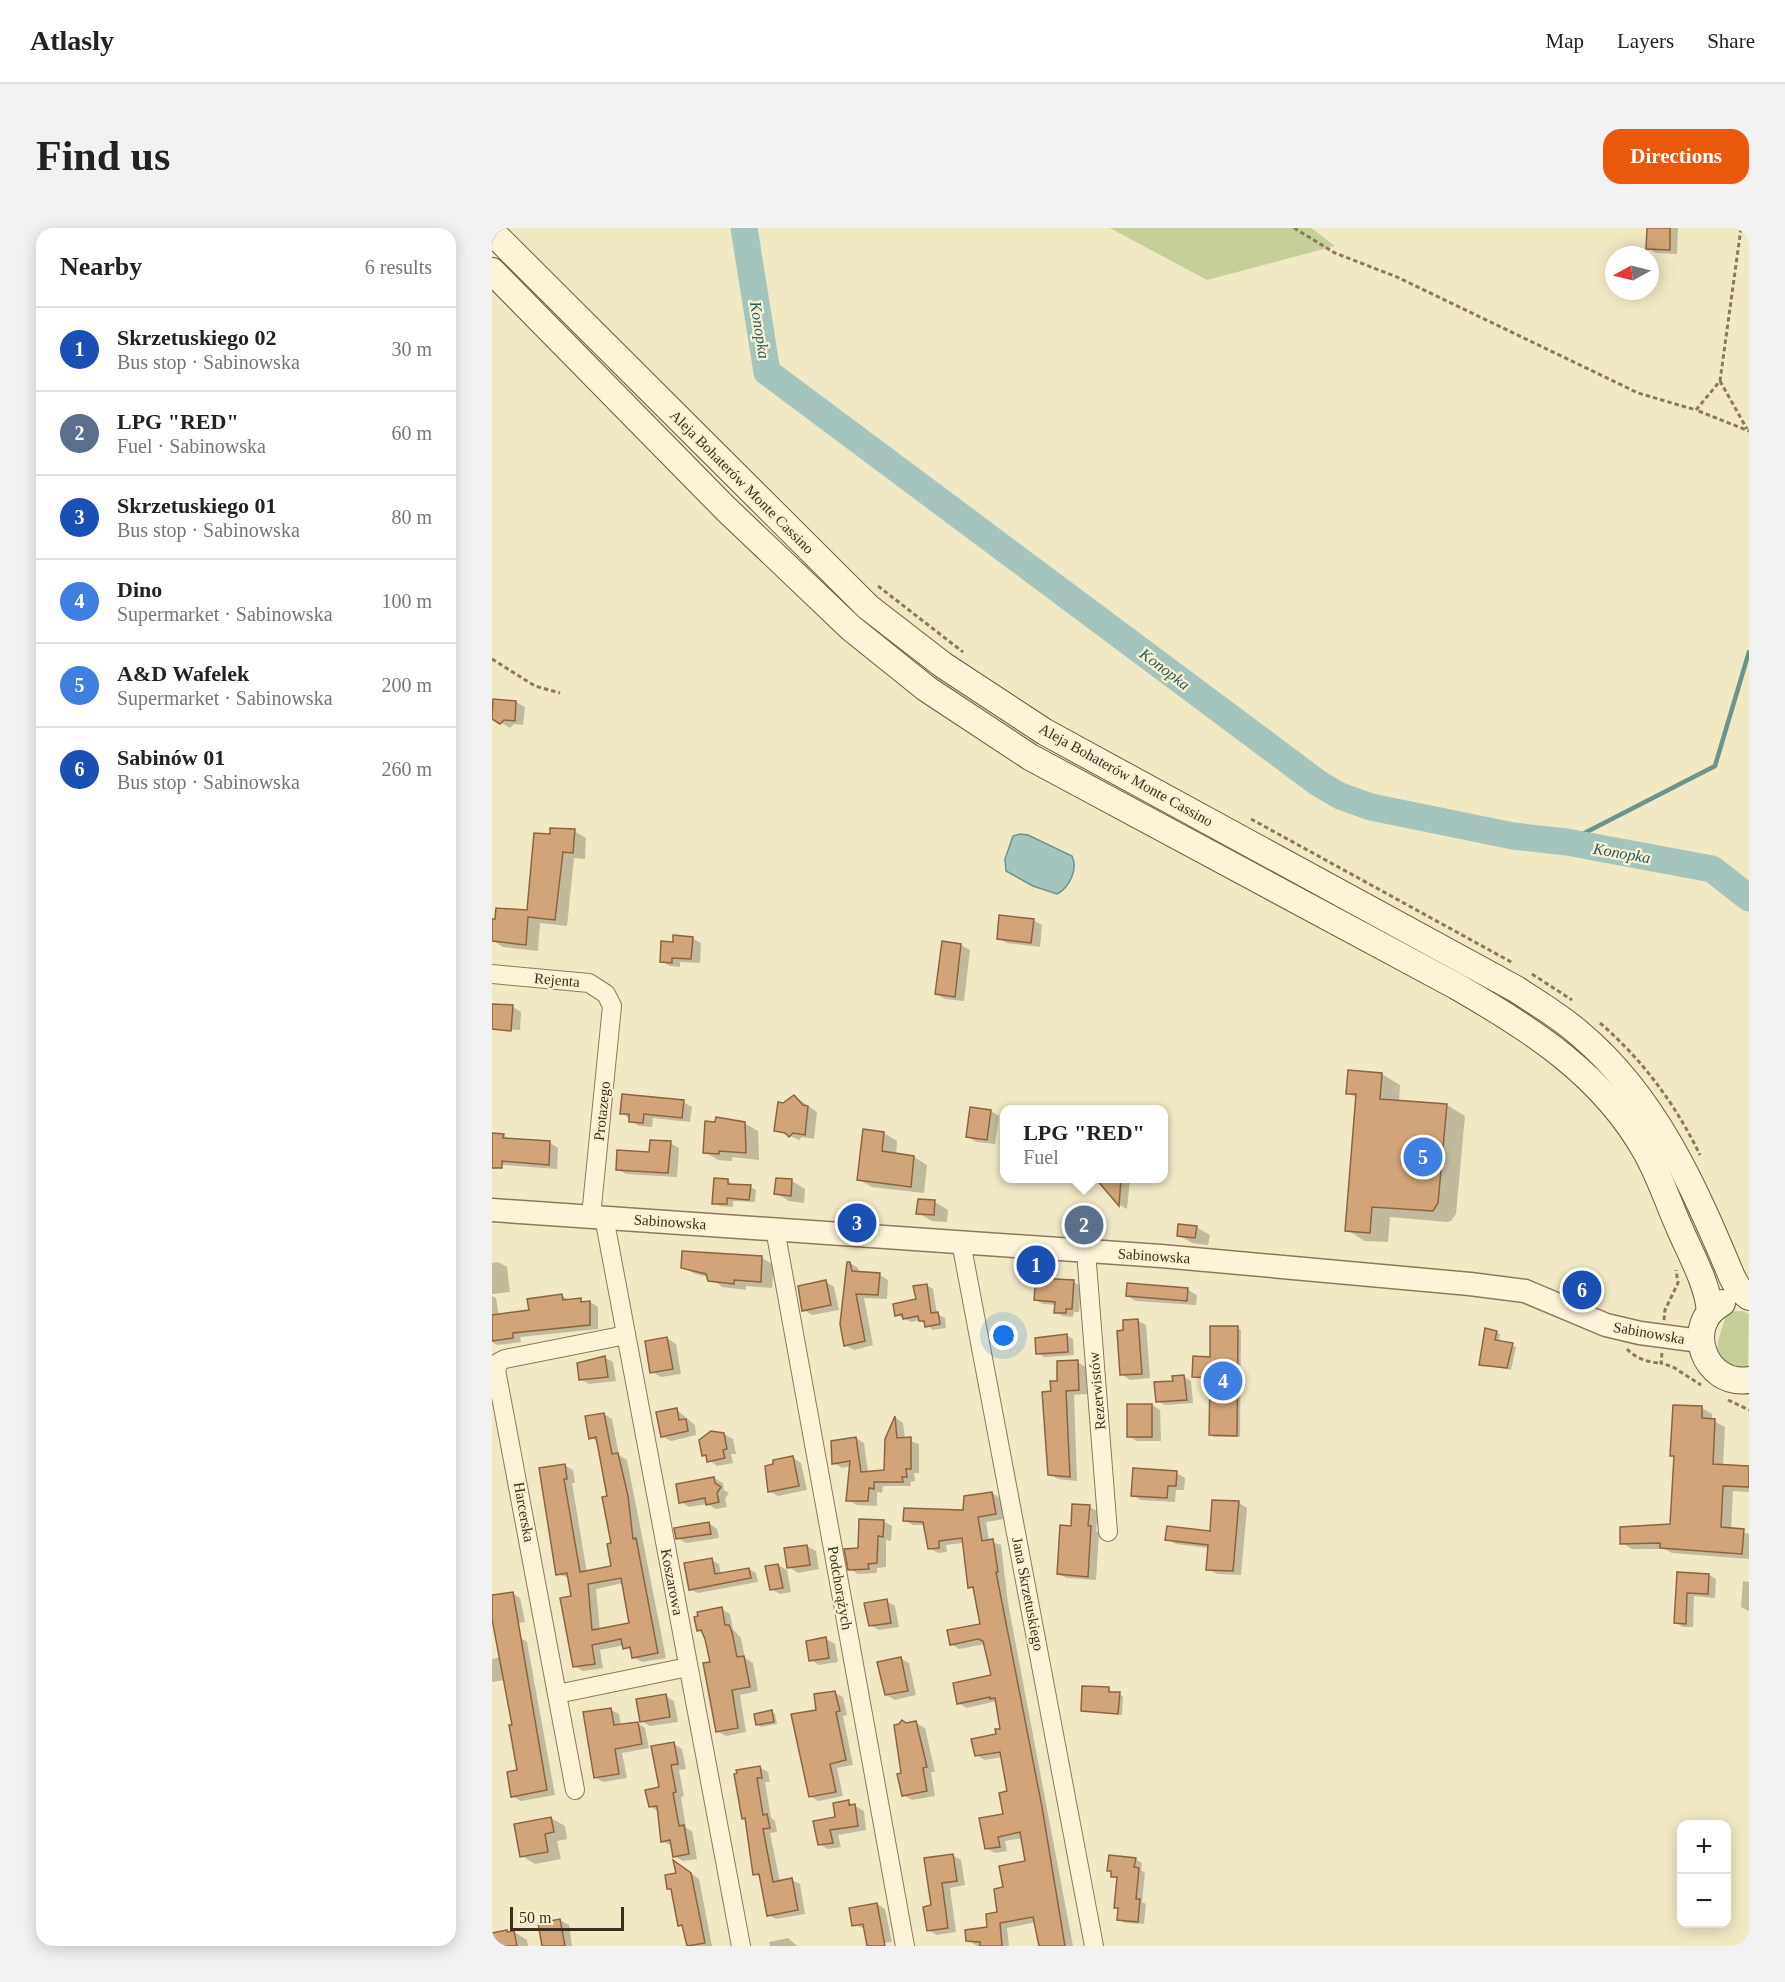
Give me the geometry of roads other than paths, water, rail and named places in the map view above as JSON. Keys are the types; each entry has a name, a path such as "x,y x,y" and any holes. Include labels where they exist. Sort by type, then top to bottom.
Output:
{"main road":[{"name":"Aleja Bohaterów Monte Cassino","path":"492,232 868,607 943,665 1046,732 1516,988 1580,1033 1617,1070 1668,1139 1732,1277 1738,1288 1749,1297"},
{"name":"Aleja Bohaterów Monte Cassino","path":"492,271 726,509 851,628 927,688 1030,757 1456,986 1503,1013 1572,1062 1598,1087 1646,1152 1691,1253 1710,1303 1710,1312"},
{"path":"1749,1297 1729,1299 1710,1312 1704,1321 1701,1341 1710,1365 1719,1374 1731,1379 1749,1380"}],"street":[{"name":"Rejenta","path":"492,974 589,983 606,994 612,1006"},
{"name":"Protazego","path":"597,1217 612,1006"},
{"name":"Sabinowska","path":"492,1210 1086,1251 1435,1280 1514,1290 1548,1300 1606,1325 1640,1334 1701,1341"},
{"name":"Koszarowa","path":"597,1217 626,1335 741,1946"},
{"name":"Podchorążych","path":"775,1229 905,1946"},
{"name":"Jana Skrzetuskiego","path":"961,1242 1095,1946"},
{"name":"Rezerwistów","path":"1086,1251 1108,1532"},
{"name":"Harcerska","path":"574,1790 496,1370 499,1362 505,1359 626,1335"},
{"path":"557,1694 688,1667"}],"water":[{"path":"1028,835 1072,856 1074,866 1072,877 1062,891 1057,894 1033,886 1006,871 1005,859 1013,836"}],"waterway":[{"name":"Konopka","path":"744,228 767,372 1318,783 1340,796 1371,807 1513,836 1567,842 1712,869 1749,898"},
{"path":"1567,842 1715,766 1749,652"}],"place":[{"name":"A&D Wafelek","path":"1423,1157"},
{"name":"Skrzetuskiego 01","path":"857,1223"},
{"name":"LPG \"RED\"","path":"1084,1225"},
{"name":"Skrzetuskiego 02","path":"1036,1265"},
{"name":"Sabinów 01","path":"1582,1290"},
{"name":"Dino","path":"1223,1381"}]}
